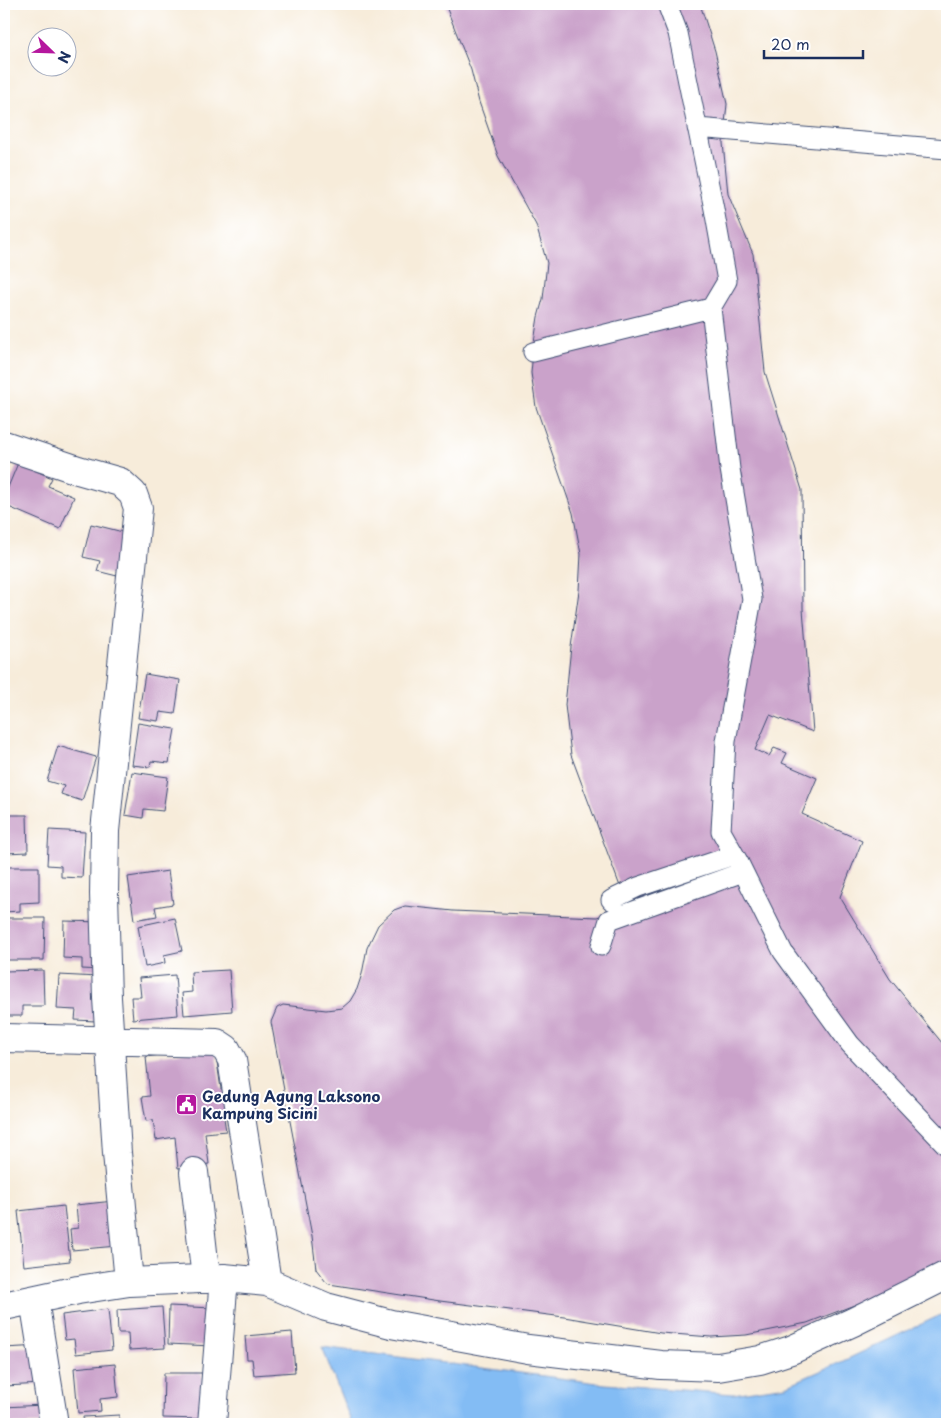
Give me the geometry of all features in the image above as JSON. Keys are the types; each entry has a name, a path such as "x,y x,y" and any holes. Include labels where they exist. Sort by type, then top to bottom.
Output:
{"street":[{"path":"4,445 120,482 133,494 138,508 105,831 104,894 109,1040 129,1282"},
{"path":"4,1038 218,1043 226,1049 232,1060 267,1282"},
{"path":"194,1172 215,1279 212,1424"},
{"path":"4,1296 4,1306 78,1290 129,1282 215,1279 267,1282 326,1307 392,1324 538,1350 660,1365 718,1366 760,1360 791,1350 853,1322 947,1275"},
{"path":"34,1300 54,1424"}],"lane":[{"path":"667,4 678,32 727,281 712,308 730,469 752,599 726,741 721,831 783,952 850,1044 947,1146"},
{"path":"697,128 947,149"},
{"path":"533,352 712,308"},
{"path":"611,900 638,887 734,855"},
{"path":"601,946 609,920 743,872"}],"water":[{"path":"947,1312 947,1424 352,1424 322,1347 605,1384 733,1394 786,1386"}],"building":[{"path":"445,4 700,4 715,51 727,104 723,143 728,194 753,254 765,372 802,490 803,609 813,732 770,715 755,750 769,756 774,748 787,753 782,763 817,778 802,814 862,841 840,897 890,979 947,1049 947,1267 807,1323 746,1335 711,1337 661,1333 564,1317 329,1284 316,1269 312,1236 271,1022 277,1008 283,1005 326,1010 342,1008 350,1001 357,989 367,948 378,925 394,910 405,906 453,911 597,917 620,906 621,889 571,755 565,705 579,591 581,554 573,513 536,407 531,373 547,263 536,225 498,156 479,102 471,70"},
{"path":"18,463 52,478 48,486 74,497 60,529 4,505 4,497"},
{"path":"91,524 127,533 117,576 97,571 100,561 83,557"},
{"path":"145,674 180,680 175,714 160,712 158,721 138,718"},
{"path":"138,723 175,729 169,763 151,761 150,767 132,765"},
{"path":"58,746 96,757 82,801 61,794 64,786 47,781"},
{"path":"132,772 168,777 163,811 144,809 143,818 125,815"},
{"path":"4,815 27,815 28,852 6,853 6,862 4,863"},
{"path":"49,830 85,832 82,878 61,877 61,866 47,865"},
{"path":"4,867 39,867 39,902 20,903 20,911 4,912"},
{"path":"168,871 173,904 155,907 157,916 134,920 128,877"},
{"path":"4,918 45,918 44,960 4,960"},
{"path":"175,918 182,951 164,955 165,963 145,967 138,926"},
{"path":"64,921 103,922 101,970 82,969 82,959 63,958"},
{"path":"43,970 44,1006 22,1006 22,1016 4,1016 4,971"},
{"path":"229,970 232,1011 184,1015 182,993 192,992 191,972"},
{"path":"59,975 98,977 96,1021 75,1020 76,1010 57,1009"},
{"path":"175,975 178,1015 133,1019 131,997 141,997 139,978"},
{"name":"Gedung Agung Laksono Kampung Sicini","path":"215,1048 221,1089 227,1089 230,1111 223,1112 226,1131 205,1133 209,1164 178,1168 175,1137 156,1140 153,1120 146,1121 142,1097 150,1096 146,1057"},
{"path":"114,1201 117,1246 72,1250 70,1229 78,1228 76,1205"},
{"path":"64,1206 70,1261 24,1266 18,1211"},
{"path":"169,1306 213,1308 212,1346 168,1344"},
{"path":"162,1307 165,1348 129,1350 128,1333 118,1333 117,1310"},
{"path":"108,1309 112,1350 76,1354 74,1339 65,1340 62,1315"},
{"path":"292,1332 295,1372 254,1375 252,1359 247,1359 245,1336"},
{"path":"40,1346 42,1384 5,1386 4,1348"},
{"path":"115,1364 118,1397 100,1399 101,1411 78,1413 74,1368"},
{"path":"164,1373 202,1373 201,1419 163,1418"},
{"path":"43,1405 45,1424 5,1424 4,1407"},
{"path":"119,1415 119,1424 84,1424 83,1417"}],"place":[{"name":"Gedung Agung Laksono Kampung Sicini","path":"186,1104"}]}
